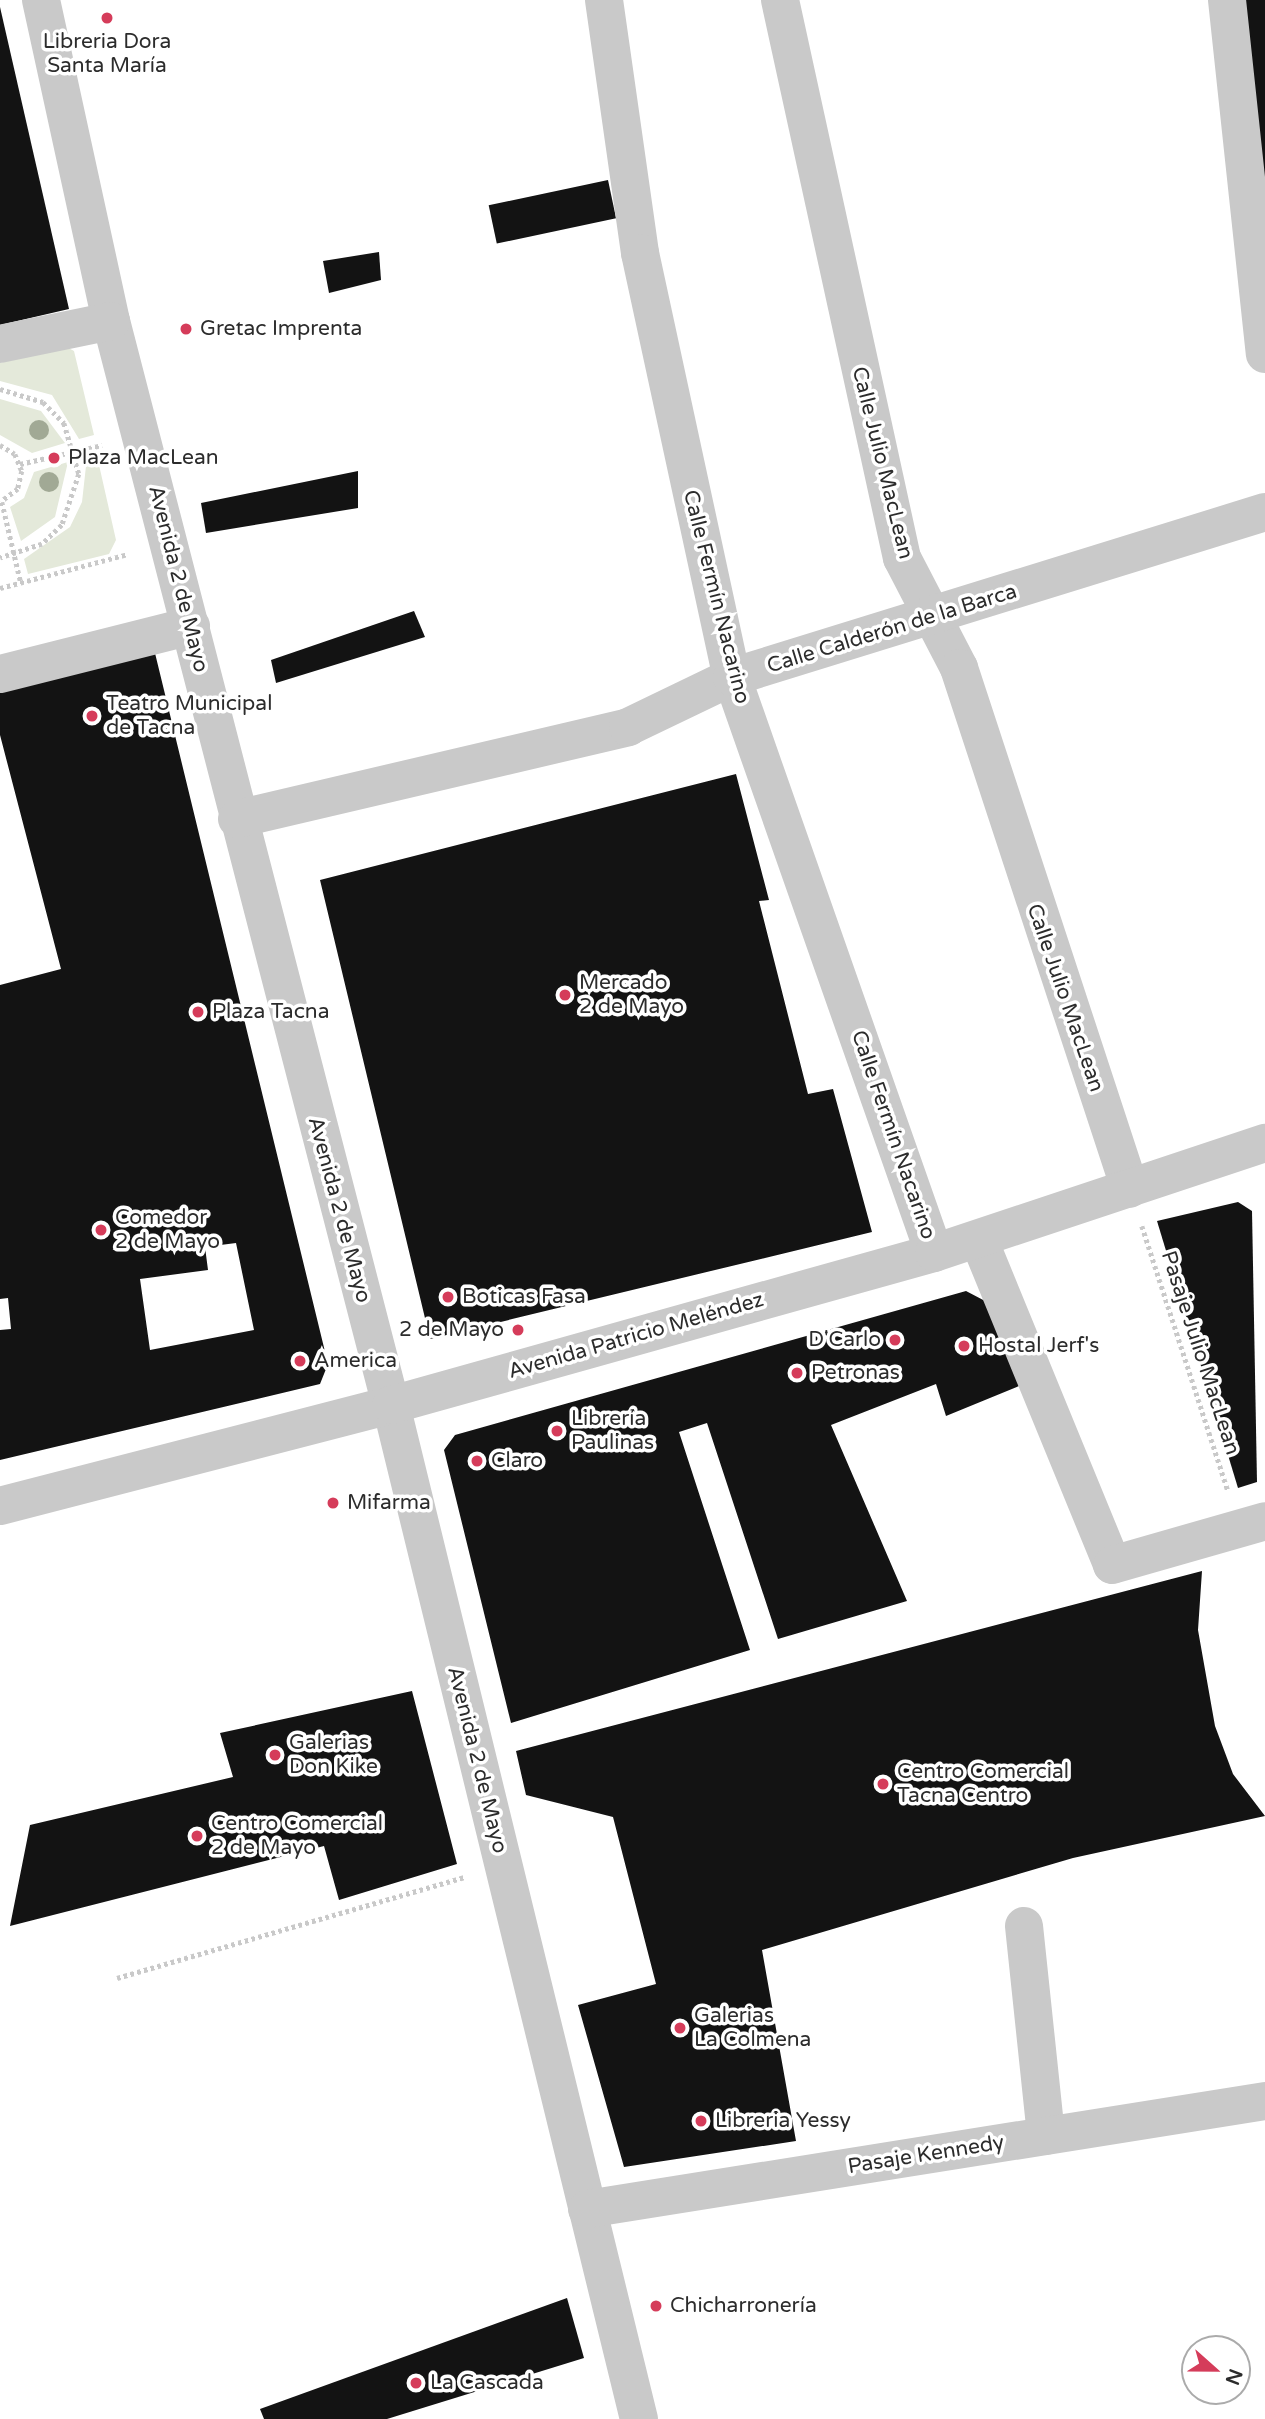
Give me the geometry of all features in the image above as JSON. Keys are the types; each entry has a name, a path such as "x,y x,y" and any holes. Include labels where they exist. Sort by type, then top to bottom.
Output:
{"street":[{"name":"Avenida 2 de Mayo","path":"41,0 111,321 191,626 237,819 391,1405 639,2419"},
{"name":"Calle Fermín Nacarino","path":"604,0 640,253 732,677 934,1253"},
{"name":"Calle Julio MacLean","path":"780,0 902,558 959,668 1130,1189"},
{"path":"1227,0 1265,354"},
{"path":"0,344 111,321"},
{"name":"Calle Calderón de la Barca","path":"237,819 628,727 732,677 933,618 1265,512"},
{"path":"0,674 191,626"},
{"name":"Avenida Patricio Meléndez","path":"0,1506 391,1405 934,1253 1265,1143"},
{"path":"979,1240 1112,1565 1252,1523"},
{"path":"1024,1926 1046,2136"},
{"name":"Pasaje Kennedy","path":"587,2209 1265,2101"}],"path":[{"path":"0,389 43,402 64,423 76,452 74,501 62,525 14,557 0,558"},
{"path":"99,432 105,458"},
{"path":"0,445 20,464"},
{"path":"20,464 102,445"},
{"path":"20,464 18,489 1,502 21,583"},
{"path":"0,588 128,558 125,546"},
{"name":"Pasaje Julio MacLean","path":"1130,1189 1252,1523"},
{"path":"117,1978 503,1867"}],"shaded area":[{"path":"65,346 74,351 94,435 79,439 52,395 0,381 0,363"},
{"path":"0,399 41,411 65,443 32,453 0,435"},
{"path":"97,456 116,540 109,554 28,574 24,559 70,527 82,502 87,457"},
{"path":"68,462 55,517 21,541 10,507 24,498 34,472"}],"building":[{"path":"1245,0 1265,0 1265,216"},
{"path":"0,7 69,309 0,325"},
{"path":"608,180 616,218 497,244 489,205"},
{"path":"379,252 381,280 329,293 323,261"},
{"path":"358,471 358,508 206,533 201,503"},
{"path":"414,611 425,637 276,683 271,660"},
{"path":"154,649 328,1364 320,1384 0,1460 0,1330 11,1329 8,1298 0,1299 0,985 61,969 0,735 0,688","holes":["236,1243 254,1330 150,1350 140,1279 208,1270 205,1247"]},
{"name":"Mercado 2 de Mayo","path":"736,774 769,900 759,901 808,1094 833,1089 872,1232 430,1339 320,880"},
{"path":"1238,1202 1252,1211 1257,1482 1238,1488 1157,1221"},
{"path":"966,1291 987,1302 1019,1386 946,1416 936,1384 831,1425 907,1601 778,1639 707,1423 679,1432 750,1650 511,1723 444,1450 455,1435"},
{"name":"Centro Comercial Tacna Centro","path":"1202,1571 1198,1630 1215,1726 1233,1774 1265,1816 1073,1858 762,1950 796,2141 624,2167 578,2005 656,1984 613,1817 526,1795 516,1751"},
{"name":"Centro Comercial 2 de Mayo","path":"412,1691 457,1864 339,1900 324,1846 10,1926 30,1825 233,1777 220,1733"},
{"name":"La Cascada","path":"567,2298 584,2358 387,2419 264,2419 260,2409"}],"place":[{"name":"Libreria Dora Santa María","path":"107,18"},
{"name":"Gretac Imprenta","path":"186,329"},
{"name":"Plaza MacLean","path":"54,458"},
{"name":"Teatro Municipal de Tacna","path":"92,716"},
{"name":"Mercado 2 de Mayo","path":"565,995"},
{"name":"Plaza Tacna","path":"198,1012"},
{"name":"Comedor 2 de Mayo","path":"101,1230"},
{"name":"Boticas Fasa","path":"448,1297"},
{"name":"2 de Mayo","path":"518,1330"},
{"name":"D'Carlo","path":"895,1340"},
{"name":"Hostal Jerf's","path":"964,1346"},
{"name":"America","path":"300,1361"},
{"name":"Petronas","path":"797,1373"},
{"name":"Librería Paulinas","path":"557,1431"},
{"name":"Claro","path":"477,1461"},
{"name":"Mifarma","path":"333,1503"},
{"name":"Galerias Don Kike","path":"275,1755"},
{"name":"Centro Comercial Tacna Centro","path":"883,1784"},
{"name":"Centro Comercial 2 de Mayo","path":"197,1836"},
{"name":"Galerias La Colmena","path":"680,2028"},
{"name":"Libreria Yessy","path":"701,2121"},
{"name":"Chicharronería","path":"656,2306"},
{"name":"La Cascada","path":"416,2383"}]}
